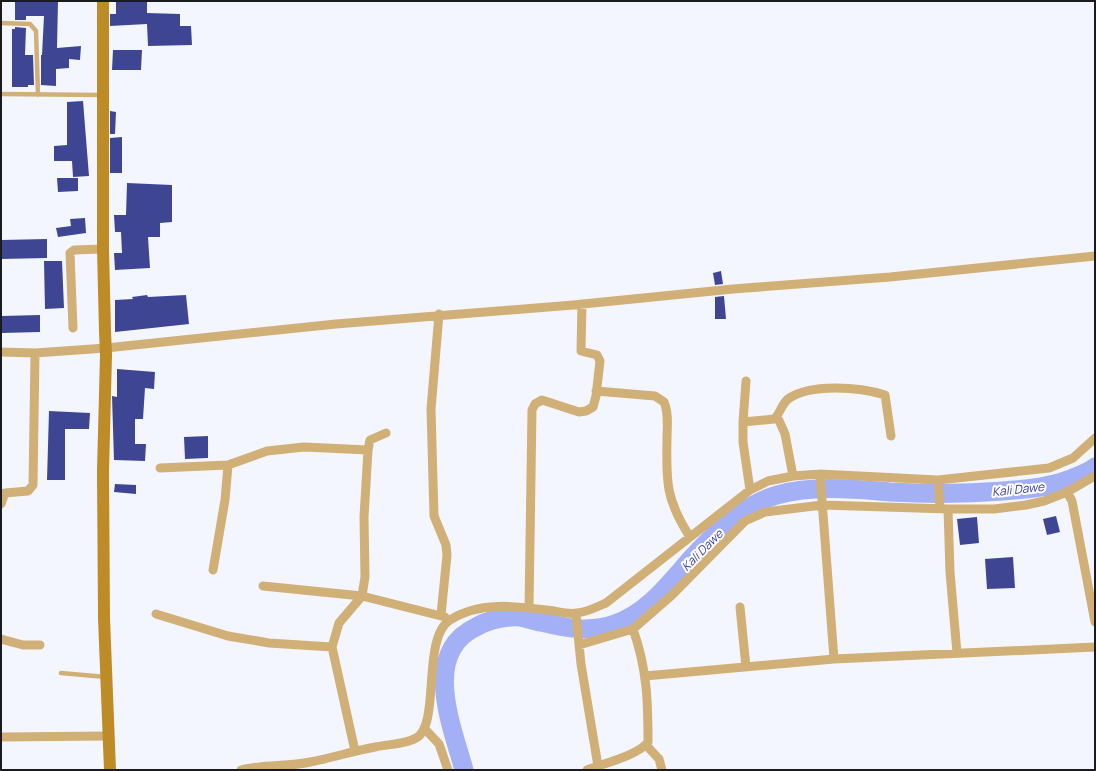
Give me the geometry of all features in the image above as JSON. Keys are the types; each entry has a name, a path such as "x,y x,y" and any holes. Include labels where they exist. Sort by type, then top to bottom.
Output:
{"main road":[{"path":"103,1 103,249 106,355 104,517 106,677 110,770"}],"street":[{"path":"73,328 70,253 74,250 103,249"},
{"path":"1,352 35,353 106,348 439,314 582,304 733,289 890,277 1095,256"},
{"path":"529,608 532,410 535,404 542,400 579,412 586,411 593,406 600,359 596,355 581,351 582,304"},
{"path":"439,314 431,409 434,516 446,546 447,555 441,615"},
{"path":"1,504 5,493 28,491 33,485 35,353"},
{"path":"746,381 743,442 750,490"},
{"path":"743,422 767,421 777,416 788,399 817,389 829,387 869,391 887,396 891,436"},
{"path":"596,391 655,396 664,402 667,416 667,480 674,509 690,537"},
{"path":"777,416 785,434 793,476"},
{"path":"355,751 332,646 339,623 362,596 365,577 364,517 368,450 370,440 386,433"},
{"path":"241,770 310,762 418,738 429,715 434,657 441,633 445,625 450,620 462,614 488,606 529,608 576,614 589,611 606,603 750,490 768,481 793,476 820,478 938,480 1049,468 1073,458 1095,438"},
{"path":"160,468 228,465 267,451 304,447 368,450"},
{"path":"213,570 225,500 228,465"},
{"path":"579,640 633,629 672,595 745,521 765,512 822,505 994,509 1026,506 1067,492 1095,476"},
{"path":"820,478 820,494 834,659"},
{"path":"938,480 944,508 957,653"},
{"path":"1067,492 1072,501 1095,622"},
{"path":"264,586 362,596 441,615 450,620"},
{"path":"740,608 746,667"},
{"path":"156,614 228,636 269,643 332,646"},
{"path":"576,614 598,766"},
{"path":"587,770 630,754 646,745 648,742 648,704 645,676 640,648 633,629"},
{"path":"1,639 23,645 40,645"},
{"path":"645,676 834,659 1095,647"},
{"path":"424,728 439,744 448,770"},
{"path":"1,737 108,736"},
{"path":"646,745 659,759 662,770"}],"lane":[{"path":"1,23 30,24 36,31 38,95"},
{"path":"1,94 103,95"},
{"path":"61,673 106,677"}],"building":[{"path":"15,1 58,1 57,48 81,46 80,60 69,59 69,68 56,69 56,86 41,85 41,55 44,16 26,16 26,20 15,20"},
{"path":"116,1 147,1 147,13 180,14 180,26 191,26 192,45 148,46 147,24 110,26 110,14 116,14"},
{"path":"15,27 26,28 25,55 33,55 34,85 28,85 28,87 12,87 12,29 15,29"},
{"path":"113,50 142,50 141,70 112,70"},
{"path":"83,101 89,176 73,177 72,161 54,161 54,146 67,145 67,102"},
{"path":"110,111 116,112 115,134 110,134"},
{"path":"122,137 122,173 110,173 110,138"},
{"path":"57,178 78,178 78,191 58,192"},
{"path":"127,183 172,185 172,222 160,223 160,237 148,237 150,268 115,270 114,253 122,253 121,232 115,232 114,215 126,215"},
{"path":"85,218 86,233 58,237 56,228 71,226 70,219"},
{"path":"47,239 47,258 1,259 1,240"},
{"path":"44,261 62,261 64,308 45,309"},
{"path":"721,271 723,284 715,285 713,273"},
{"path":"147,295 148,297 186,295 189,324 115,332 115,300 133,299 132,297"},
{"path":"724,296 726,319 715,319 715,297"},
{"path":"40,315 40,332 2,333 2,316"},
{"path":"117,369 155,372 154,389 145,388 143,419 135,419 135,444 146,444 145,461 114,460 112,396 117,397"},
{"path":"49,411 90,413 89,429 65,429 65,480 47,480"},
{"path":"208,436 208,458 185,459 184,437"},
{"path":"115,484 136,485 136,494 114,492"},
{"path":"1056,516 1060,532 1047,535 1043,519"},
{"path":"977,517 979,543 960,545 957,519"},
{"path":"1013,557 1015,588 987,589 985,559"}],"waterway":[{"name":"Kali Dawe","path":"464,770 448,712 445,692 445,672 449,654 459,639 476,627 492,620 515,617 578,629 606,627 627,619 657,597 699,550 719,531 752,506 777,495 819,489 932,493 975,493 1019,490 1060,483 1086,473 1095,467"}]}
